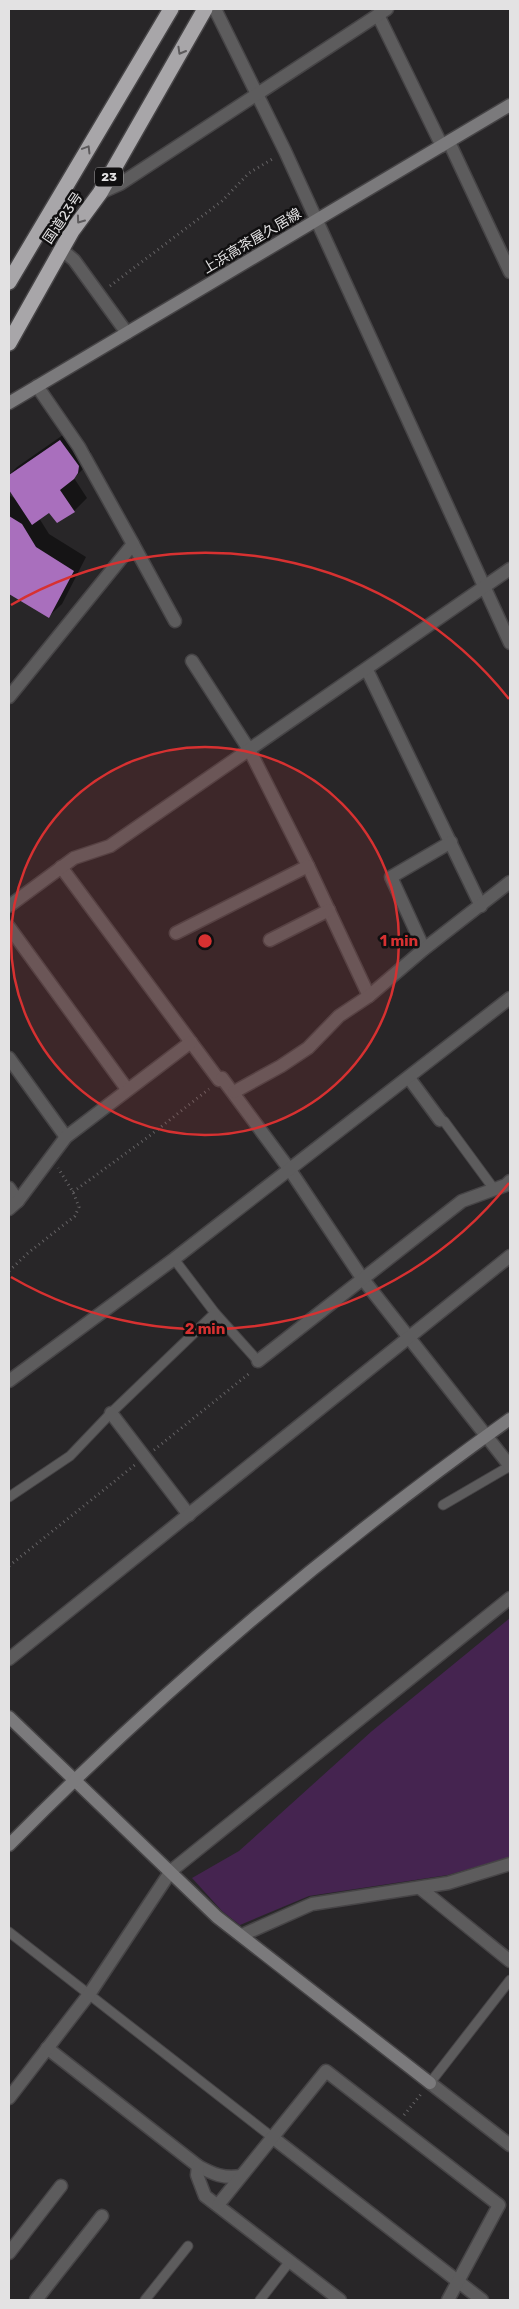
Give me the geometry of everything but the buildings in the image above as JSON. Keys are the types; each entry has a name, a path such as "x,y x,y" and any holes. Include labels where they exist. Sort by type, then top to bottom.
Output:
{"highway":[{"name":"国道23号","path":"9,282 171,9"},
{"name":"国道23号","path":"9,343 72,231 100,193 205,9"}],"street":[{"path":"216,9 317,219 510,643"},
{"path":"100,193 120,184 383,12 445,144 510,272"},
{"name":"上浜高茶屋久居線","path":"9,402 510,105"},
{"path":"62,249 74,260 127,333"},
{"path":"38,386 80,447 176,621"},
{"path":"9,697 133,544"},
{"path":"9,906 74,858 110,846 484,589 510,569"},
{"path":"192,661 250,751 308,866 369,996"},
{"path":"366,670 481,906"},
{"path":"424,949 391,877 451,842"},
{"path":"176,933 308,866"},
{"path":"61,867 191,1042 220,1079 234,1092 290,1170 362,1278 510,1466"},
{"path":"234,1092 281,1066 308,1048 339,1016 369,996 424,949 510,882"},
{"path":"270,940 328,910"},
{"path":"9,928 127,1089"},
{"path":"9,1381 174,1259 510,998"},
{"path":"13,1205 66,1137 191,1042"},
{"path":"9,1058 66,1137"},
{"path":"409,1078 440,1120"},
{"path":"258,1361 462,1201 510,1181"},
{"path":"9,1188 13,1205"},
{"path":"9,1659 510,1256"},
{"path":"111,1414 189,1515"},
{"path":"9,1845 74,1779 266,1607 367,1526 510,1419"},
{"path":"9,2098 90,1993 171,1871 510,1598"},
{"path":"9,1717 217,1917 510,2145"},
{"path":"242,1935 312,1904 448,1883 510,1864"},
{"path":"420,1888 510,1961"},
{"path":"47,2048 198,2166 214,2175 230,2178 241,2176"},
{"path":"218,2205 326,2071 499,2205 448,2300"},
{"path":"272,2137 482,2300"},
{"path":"198,2166 197,2175 206,2196 340,2300"},
{"path":"9,2253 61,2186"},
{"path":"36,2300 102,2216"}],"lane":[{"path":"440,1120 444,1121 494,1189"},
{"path":"174,1259 215,1313 258,1361"},
{"path":"9,1497 70,1456 215,1313"},
{"path":"443,1505 510,1466"},
{"path":"9,1932 90,1993 272,2137"},
{"path":"430,2083 510,1980"},
{"path":"144,2300 188,2246"},
{"path":"260,2300 290,2261"}],"path":[{"path":"99,294 222,201 249,173 285,151"},
{"path":"73,1192 148,1137 220,1079"},
{"path":"9,1271 75,1216 79,1207 73,1192 50,1157"},
{"path":"396,2126 430,2083"}],"shaded area":[{"path":"510,1618 510,1857 448,1875 309,1896 240,1925 222,1911 192,1878 239,1851 372,1731"}]}
